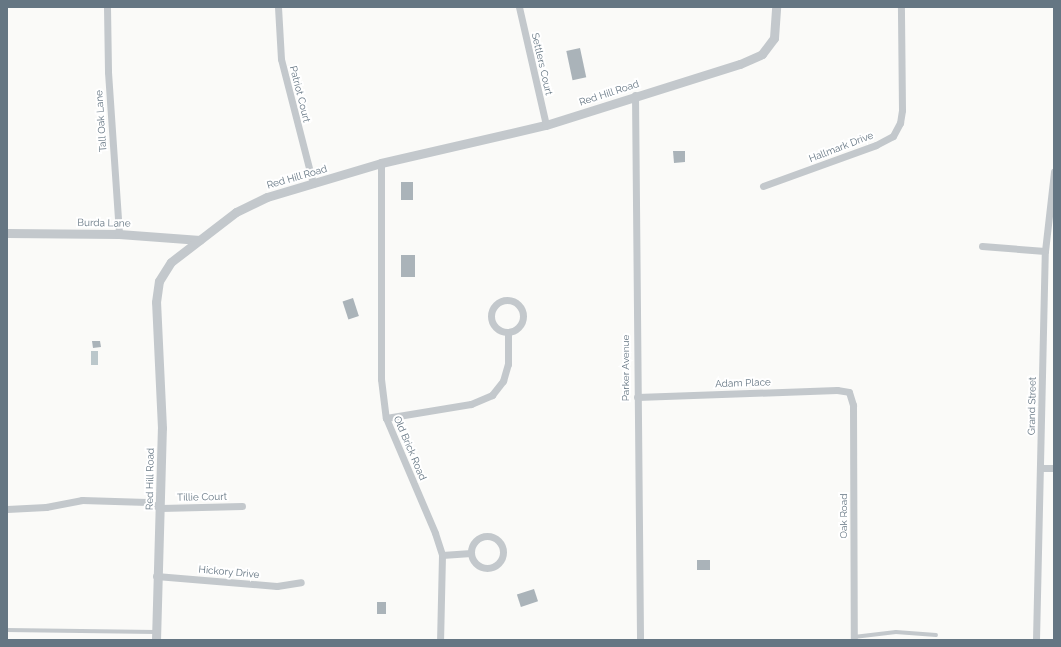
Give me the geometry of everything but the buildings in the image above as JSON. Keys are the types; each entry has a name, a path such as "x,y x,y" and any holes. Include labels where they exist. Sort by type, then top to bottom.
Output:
{"street":[{"name":"Tall Oak Lane","path":"107,7 108,72 119,234"},
{"name":"Patriot Court","path":"278,7 281,59 313,184"},
{"name":"Settlers Court","path":"519,7 546,125"},
{"name":"Red Hill Road","path":"156,636 156,576 161,508 161,381 156,302 158,281 171,262 236,212 267,197 381,163 546,125 635,95 740,64 762,54 774,38 776,7"},
{"name":"Hallmark Drive","path":"763,186 876,146 893,136 900,123 902,110 901,7"},
{"name":"Parker Avenue","path":"635,95 640,640"},
{"name":"Old Brick Road","path":"381,163 380,379 386,418 435,533 442,555 440,640"},
{"name":"Grand Street","path":"1036,640 1045,251 1054,172"},
{"name":"Burda Lane","path":"7,233 119,234 200,240"},
{"path":"982,246 1045,251"},
{"path":"504,301 515,302 523,314 518,328 508,332 496,328 491,318 494,307 504,301"},
{"path":"386,418 471,404 492,395 503,381 508,364 508,332"},
{"name":"Adam Place","path":"637,397 837,390 849,392"},
{"name":"Oak Road","path":"849,392 854,405 854,638"},
{"path":"1041,468 1054,468"},
{"name":"Tillie Court","path":"7,509 46,507 82,500 148,502 161,508 242,506"},
{"path":"486,535 497,539 503,551 497,564 486,568 477,565 471,553 473,542 486,535"},
{"path":"442,555 471,553"},
{"name":"Hickory Drive","path":"156,576 277,586 301,582"}],"lane":[{"path":"7,630 156,636"},
{"path":"854,638 896,632 936,635"}],"shaded area":[{"path":"91,351 98,351 98,365 91,365"}]}
